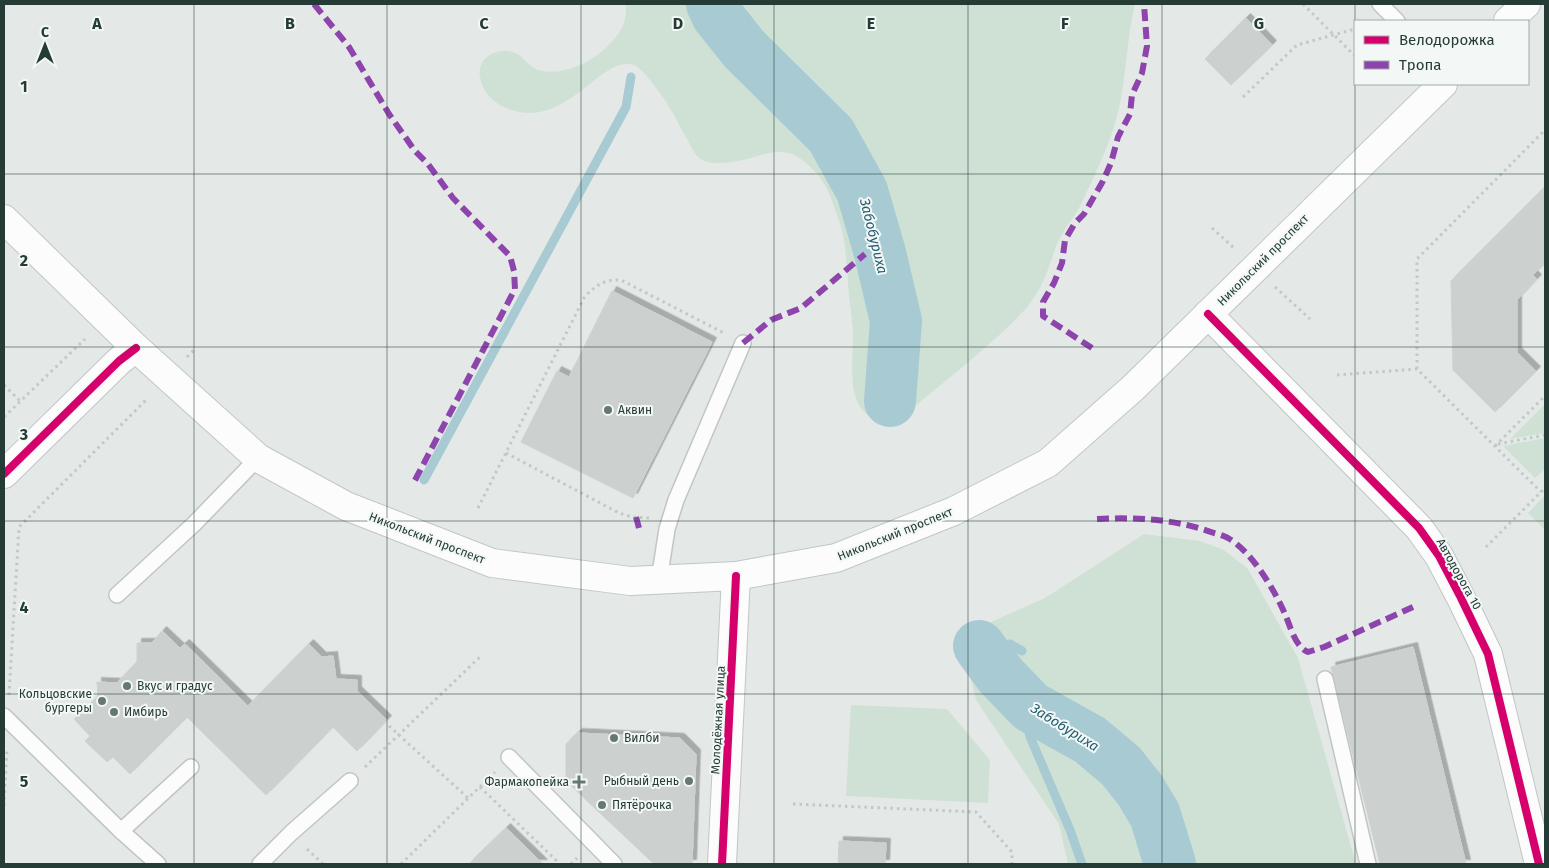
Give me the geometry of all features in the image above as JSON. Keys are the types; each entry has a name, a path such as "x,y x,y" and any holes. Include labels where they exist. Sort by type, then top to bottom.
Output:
{"main road":[{"path":"1509,20 1526,4"},
{"name":"Никольский проспект","path":"4,219 136,348 258,458 346,506 492,563 630,581 736,576 836,558 954,511 1048,463 1134,388 1442,85"},
{"name":"Автодорога 10","path":"1208,314 1419,528 1439,556 1462,598 1488,654 1539,864"},
{"path":"4,474 119,361 136,348"},
{"name":"Молодёжная улица","path":"722,864 736,576"}],"lane":[{"path":"1380,4 1396,20"},
{"path":"659,580 669,521 676,500 743,343"},
{"path":"117,595 194,524 258,458"},
{"path":"1325,679 1368,864"},
{"path":"6,718 121,831 158,864"},
{"path":"509,758 614,864"},
{"path":"121,831 190,767"},
{"path":"260,864 291,833 350,781"}],"path":[{"path":"1303,4 1354,55"},
{"path":"1243,97 1297,45 1354,29"},
{"path":"1541,492 1496,445 1417,369 1417,259 1545,130"},
{"path":"1212,228 1238,252"},
{"path":"478,508 586,296 600,282 610,279 621,280 743,343"},
{"path":"1275,287 1310,319"},
{"path":"4,417 106,319"},
{"path":"4,806 6,718 19,527 194,350"},
{"path":"1337,375 1417,369"},
{"path":"4,385 20,401"},
{"path":"1496,445 1545,396"},
{"path":"1496,445 1545,435"},
{"path":"506,453 619,512 632,517 669,521"},
{"path":"1486,547 1545,488"},
{"path":"350,781 480,657"},
{"path":"389,726 468,798"},
{"path":"401,864 509,758"},
{"path":"480,787 560,864"},
{"path":"793,804 976,812 1012,852 1012,864"}],"green space":[{"path":"626,4 1135,4 1120,102 1110,139 1079,208 1057,244 1040,289 1023,312 1001,334 924,399 899,416 881,420 872,418 864,412 858,404 855,395 852,373 853,330 844,239 828,191 821,179 807,164 795,156 783,152 734,162 713,163 700,159 662,96 645,74 634,65 621,65 608,71 580,92 547,110 528,113 506,108 492,100 486,92 481,82 480,69 486,58 492,54 506,51 513,52 542,71 553,72 575,67 596,56 614,40 620,31 626,15"},
{"path":"1545,404 1545,433 1510,439"},
{"path":"1545,438 1545,469 1535,478 1503,446"},
{"path":"1545,495 1545,530 1528,513"},
{"path":"1144,534 1200,541 1224,550 1248,569 1298,658 1356,864 1068,864 1059,824 976,700 966,660 968,638 975,629 1045,598"},
{"path":"851,705 947,709 990,760 988,803 846,796"}],"building":[{"path":"1246,18 1272,45 1231,85 1205,59"},
{"path":"1545,187 1545,263 1533,275 1537,279 1517,300 1517,352 1536,371 1495,412 1453,370 1451,281"},
{"name":"Аквин","path":"612,291 712,342 633,498 521,442 557,371 569,377"},
{"path":"162,631 180,648 185,644 248,706 309,644 322,657 333,656 336,679 357,680 357,691 387,720 357,751 333,727 266,795 187,717 130,774 113,757 107,762 85,741 90,736 74,719 98,697 97,682 117,683 137,662 137,643 152,643"},
{"path":"1413,647 1466,864 1380,864 1331,667"},
{"path":"578,733 680,738 696,754 692,864 654,864 566,781 566,744"},
{"path":"506,828 543,864 469,864"},
{"path":"839,841 886,843 885,864 838,864"}],"waterway":[{"name":"Забобуриха","path":"712,4 717,15 745,50 831,135 862,191 880,253 896,321 890,401"},
{"path":"424,480 626,107 631,77"},
{"path":"986,656 1003,645 1010,644 1022,651"},
{"name":"Забобуриха","path":"979,646 1001,676 1031,707 1090,740 1121,766 1140,790 1155,815 1170,864"},
{"path":"1015,690 1031,739 1070,830 1082,864"}],"marked path":[{"path":"314,4 349,47 389,114 415,151 428,164 453,198 510,256 514,271 515,289 413,484"},
{"path":"1092,348 1043,316 1043,302 1054,283 1062,263 1065,240 1075,223 1084,214 1103,181 1111,163 1118,137 1130,114 1132,95 1142,73 1147,46 1144,4"},
{"path":"743,343 771,320 801,308 865,254"},
{"path":"636,517 639,528"},
{"path":"1097,519 1126,518 1171,522 1200,528 1228,538 1237,544 1254,562 1280,604 1296,641 1308,652 1324,647 1413,607"}],"cycle path":[{"path":"1208,314 1419,528 1439,556 1488,654 1539,864"},
{"path":"4,474 119,361 136,348"},
{"path":"722,864 736,576"}],"place":[{"name":"Аквин","path":"608,410"},
{"name":"Вкус и градус","path":"127,686"},
{"name":"Кольцовские бургеры","path":"102,701"},
{"name":"Имбирь","path":"114,712"},
{"name":"Вилби","path":"614,738"},
{"name":"Рыбный день","path":"689,781"},
{"name":"Фармакопейка","path":"579,782"},
{"name":"Пятёрочка","path":"602,805"}]}
